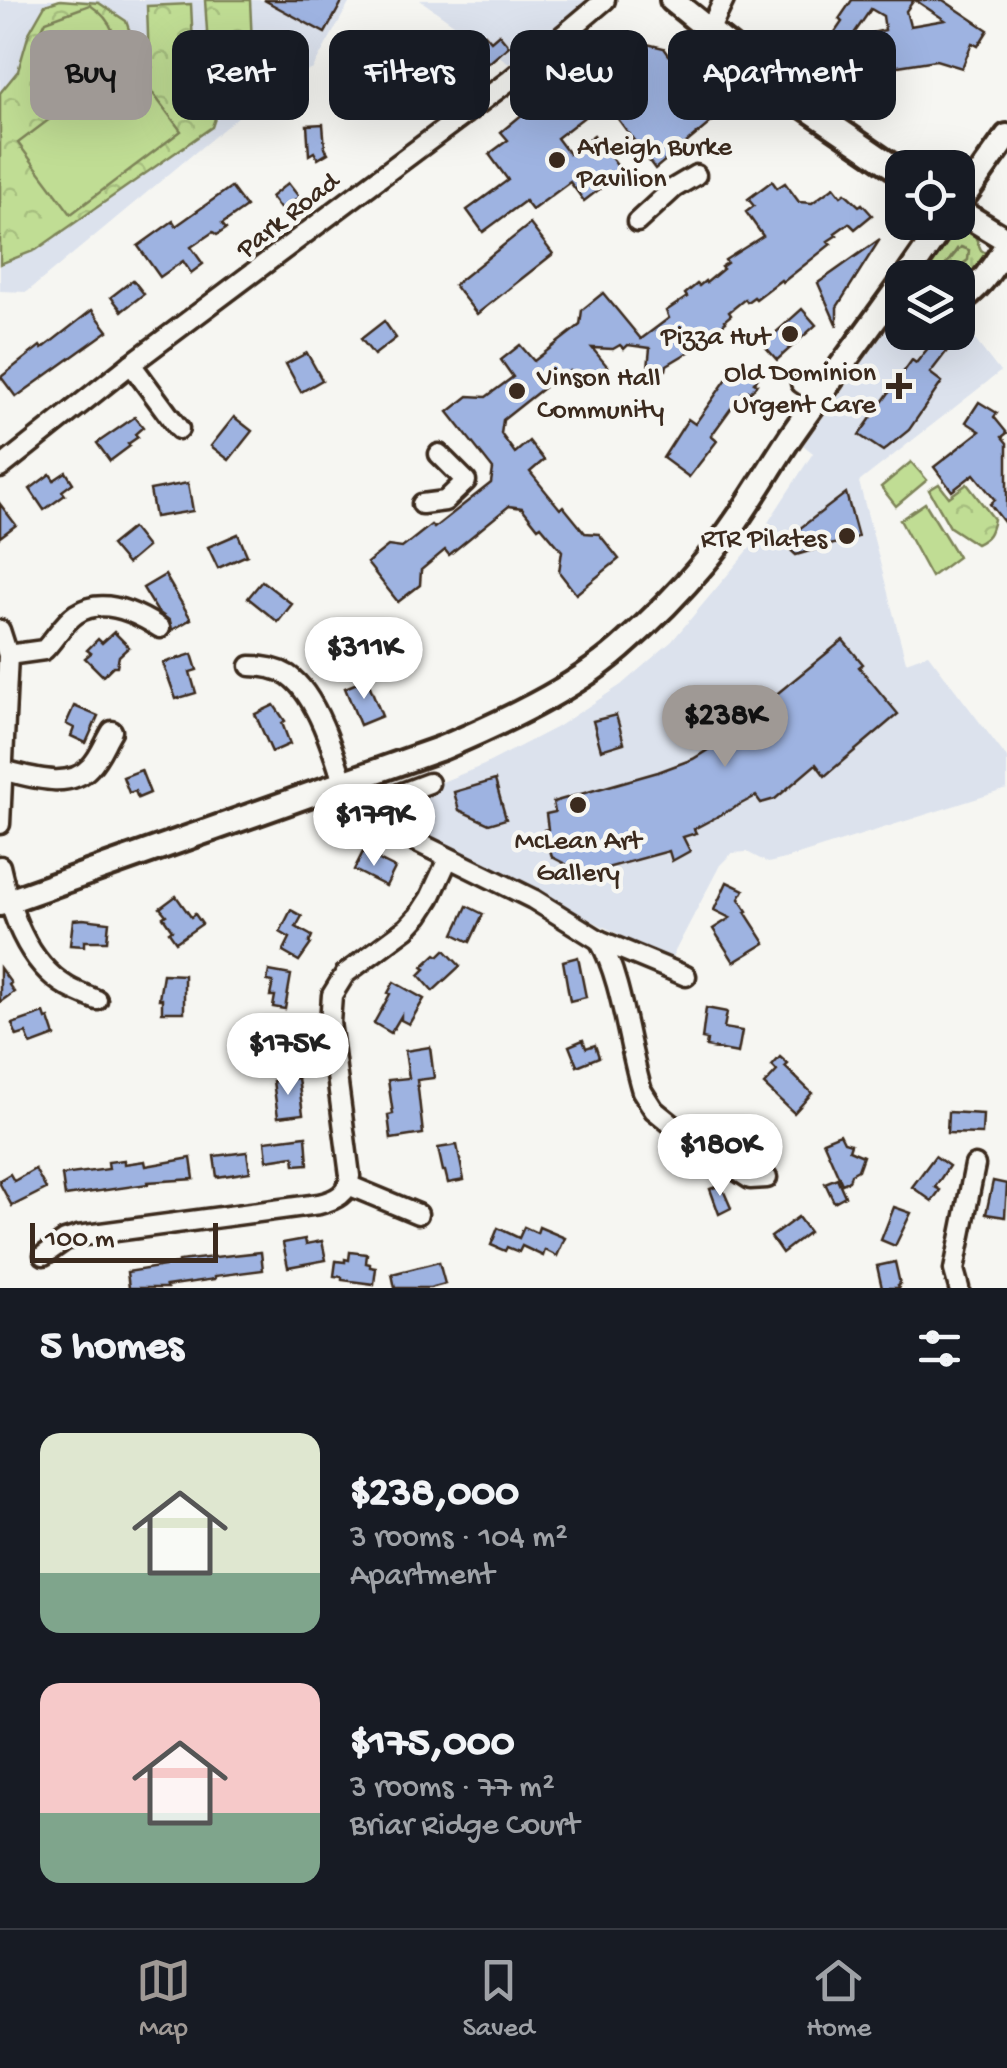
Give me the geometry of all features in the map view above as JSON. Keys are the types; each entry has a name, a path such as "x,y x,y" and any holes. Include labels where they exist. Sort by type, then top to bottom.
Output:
{"main road":[{"path":"672,0 707,30"},
{"path":"824,120 885,161"},
{"path":"975,193 1007,136"},
{"path":"975,220 1007,242 975,286"},
{"path":"4,902 406,762 495,726 538,704 618,651 706,561 810,389 885,304"}],"street":[{"name":"Park Road","path":"0,468 131,364 516,75 605,0"},
{"path":"710,30 724,0"},
{"path":"638,222 674,188 696,175"},
{"path":"131,364 179,429"},
{"path":"422,504 444,501 466,482 439,454"},
{"path":"8,655 44,650 74,615 98,606 134,613 160,628"},
{"path":"0,630 8,655 0,824"},
{"path":"250,666 277,670 298,684 320,721 354,811 533,900 598,940 686,976"},
{"path":"2,770 44,779 64,780 80,775 95,761 112,730"},
{"path":"354,811 428,783"},
{"path":"44,1255 78,1236 320,1204 342,1195 350,1176 330,1022 332,995 345,974 420,915 448,859"},
{"path":"0,866 4,902 29,948 66,986 97,1000"},
{"path":"598,940 616,984 634,1066 650,1106 735,1171 750,1179 767,1178"},
{"path":"956,1279 975,1165"},
{"path":"348,1186 418,1214"}],"shaded area":[{"path":"0,0 351,0 334,30 329,30 329,39 312,70 309,70 309,30 172,30 172,120 234,120 27,292 0,291"},
{"path":"420,0 592,0 552,30 510,30 509,63 490,50 490,30 462,30"},
{"path":"885,332 885,350 975,350 975,340 1000,372 859,482 906,662 928,654 1007,758 1007,789 768,863 747,852 732,853 720,865 672,957 628,939 398,822 393,814 400,799 484,765 557,727 621,685 672,641 756,541 813,453 803,445"}],"green space":[{"path":"60,0 99,3 126,21 129,30 31,30 45,5"},
{"path":"205,0 250,0 251,30 207,30"},
{"path":"191,4 192,30 172,30 172,120 214,120 212,127 36,250 0,264 0,93 18,71 29,33 30,120 152,120 152,30 148,30 147,6"},
{"path":"90,5 111,30 42,30 46,21"},
{"path":"152,92 181,131 71,214 18,143 48,120 152,120"},
{"path":"975,236 987,254 975,273 975,260 964,260 957,249 949,260 932,260 943,240 975,240"},
{"path":"961,247 969,250 968,260 950,260"},
{"path":"911,462 927,480 896,506 881,487"},
{"path":"939,484 949,497 967,484 994,519 984,540 976,544 950,527 929,490"},
{"path":"925,503 958,557 931,577 900,520"}],"building":[{"path":"264,0 343,0 325,33"},
{"path":"852,0 914,0 906,11 910,26 945,20 915,0 943,0 988,30 978,46 972,43 962,68 936,60 896,66 896,30 885,30 883,16 871,9 857,30 836,30 842,22 839,19"},
{"path":"499,34 509,46 490,62 490,40"},
{"path":"648,44 664,48 668,54 668,120 714,120 655,169 619,120 648,120"},
{"name":"Arleigh Burke Pavilion","path":"516,120 580,120 557,138 569,154 594,135 622,172 584,201 570,182 532,210 525,201 483,232 467,210 508,180 489,154 508,140 501,132"},
{"path":"323,124 328,153 318,159 314,152 309,155 307,125"},
{"name":"Vinson Hall Community","path":"772,181 777,188 785,183 799,202 812,203 834,187 841,196 845,193 872,215 855,229 849,223 835,233 828,241 831,244 783,282 756,299 745,299 729,312 726,322 700,341 702,344 667,365 666,370 655,372 648,368 650,348 592,348 607,366 582,386 570,371 556,378 503,420 501,434 515,453 529,441 544,460 530,472 560,509 563,506 585,533 599,534 619,559 576,594 559,572 562,551 522,508 509,506 449,555 445,550 421,570 420,585 398,602 367,563 388,546 402,548 431,525 434,528 491,483 493,469 448,412 468,396 486,397 513,377 501,360 520,345 534,361 580,325 582,310 603,293 641,339 669,318 666,311 687,297 685,294 723,269 725,260 763,236 746,212 754,206 748,199"},
{"path":"288,183 299,197 282,211 271,197"},
{"path":"231,187 246,207 222,224 226,229 217,235 213,232 191,247 203,264 191,273 183,261 160,277 138,246 173,221 176,226"},
{"path":"530,224 553,254 477,314 454,285"},
{"path":"880,239 837,307 837,326 818,283"},
{"path":"133,280 144,294 122,311 111,297"},
{"name":"Pizza Hut","path":"802,309 816,325 777,360 763,344"},
{"path":"92,310 108,331 16,397 1,377"},
{"path":"384,321 396,338 374,355 361,339"},
{"path":"926,350 948,350 930,373 942,382 909,430 883,451 859,435 912,360 916,363"},
{"path":"307,353 322,380 301,392 286,364"},
{"path":"738,363 758,378 754,382 757,384 750,393 742,393 711,436 717,441 689,477 663,458 688,419 695,424"},
{"path":"979,402 997,413 994,417 1007,433 1002,437 1007,443 1007,526 990,504 995,500 974,474 952,491 934,467 980,431 966,422"},
{"path":"135,417 143,427 135,434 138,437 110,461 97,443"},
{"path":"234,417 252,431 229,460 211,446"},
{"path":"66,472 73,483 62,491 65,495 44,510 30,489 50,474 54,480"},
{"path":"188,483 193,511 155,517 150,490"},
{"path":"846,493 858,537 796,555 782,542"},
{"path":"0,504 16,525 0,537"},
{"path":"132,528 147,547 127,564 111,545"},
{"path":"238,534 247,555 218,568 208,547"},
{"path":"165,575 191,619 172,630 170,621 157,611 143,588"},
{"path":"262,581 292,604 278,622 248,598"},
{"path":"114,632 129,647 119,656 117,666 103,676 85,658 91,653 87,650 98,639 102,643"},
{"path":"843,640 863,664 859,667 898,714 825,776 816,764 775,799 761,803 756,796 694,829 696,833 683,837 690,851 672,861 669,851 585,874 552,857 544,830 548,829 546,814 555,812 553,802 693,759 732,735 730,732"},
{"path":"192,654 197,670 190,672 196,693 176,699 163,663"},
{"path":"367,679 382,716 360,725 345,688"},
{"path":"274,705 285,721 282,723 290,744 272,752 255,714"},
{"path":"74,706 98,716 86,743 71,736 74,728 66,724"},
{"path":"616,715 624,743 601,750 593,721"},
{"path":"141,770 150,793 138,798 135,791 129,793 123,777"},
{"path":"495,780 506,819 489,824 459,810 454,792"},
{"path":"363,852 395,868 386,886 354,870"},
{"path":"727,882 744,890 739,899 765,943 734,962 713,929 730,918 714,910"},
{"path":"176,896 191,917 195,914 202,924 176,942 160,908"},
{"path":"467,906 483,914 470,942 454,934"},
{"path":"291,910 302,916 296,927 312,936 299,961 283,952 290,938 280,932"},
{"path":"73,920 109,922 107,941 70,945"},
{"path":"445,950 460,966 433,991 419,975 425,969 422,967"},
{"path":"578,957 586,997 570,1001 563,961"},
{"path":"0,968 14,992 0,1002"},
{"path":"269,971 291,975 285,1009 273,1007 275,996 270,996 273,982 267,981"},
{"path":"163,974 184,975 184,1012 162,1012 159,999"},
{"path":"394,982 424,999 409,1024 401,1016 391,1033 374,1023"},
{"path":"706,1008 727,1012 724,1028 742,1031 738,1053 706,1047 707,1040 702,1039"},
{"path":"44,1013 55,1036 31,1045 26,1033 17,1036 12,1024"},
{"path":"294,1031 297,1056 277,1058 274,1034"},
{"path":"583,1040 586,1048 595,1045 599,1057 577,1066 569,1046"},
{"path":"430,1047 434,1078 417,1080 423,1134 391,1139 388,1115 393,1114 388,1080 409,1078 405,1051"},
{"path":"780,1057 812,1093 794,1113 764,1085 777,1071 772,1066"},
{"path":"298,1078 303,1114 278,1117 273,1081"},
{"path":"948,1112 983,1114 982,1134 947,1133"},
{"path":"840,1134 844,1142 851,1144 849,1150 863,1156 858,1170 842,1184 823,1141"},
{"path":"306,1136 308,1164 295,1165 294,1156 267,1160 265,1141"},
{"path":"457,1145 464,1180 448,1183 438,1148"},
{"path":"247,1152 250,1172 217,1177 214,1156"},
{"path":"935,1156 949,1166 935,1187 940,1190 932,1201 912,1187"},
{"path":"191,1158 194,1179 148,1182 65,1196 62,1175 109,1169 108,1162 145,1161 146,1166"},
{"path":"35,1169 46,1189 12,1206 0,1180 10,1174 14,1181"},
{"path":"837,1178 845,1196 834,1202 825,1183"},
{"path":"993,1181 1007,1184 1005,1217 986,1214"},
{"path":"721,1185 731,1208 719,1214 710,1189"},
{"path":"894,1207 911,1213 895,1246 881,1240"},
{"path":"798,1217 809,1232 782,1253 771,1237"},
{"path":"524,1227 537,1233 539,1227 565,1238 557,1256 545,1250 543,1256 522,1246 519,1252 491,1245 498,1228 519,1238"},
{"path":"305,1239 306,1244 322,1241 326,1260 288,1267 283,1243"},
{"path":"261,1252 263,1270 167,1288 129,1288 127,1272 178,1261"},
{"path":"350,1252 367,1254 366,1263 376,1268 374,1284 334,1276 336,1261 349,1260"},
{"path":"439,1262 445,1284 395,1288 392,1274"},
{"path":"895,1262 899,1288 882,1288 877,1266"}],"place":[{"name":"Arleigh Burke Pavilion","path":"557,160"},
{"name":"Pizza Hut","path":"790,334"},
{"name":"Old Dominion Urgent Care","path":"899,386"},
{"name":"Vinson Hall Community","path":"517,391"},
{"name":"RTR Pilates","path":"847,536"},
{"name":"McLean Art Gallery","path":"578,805"}]}
